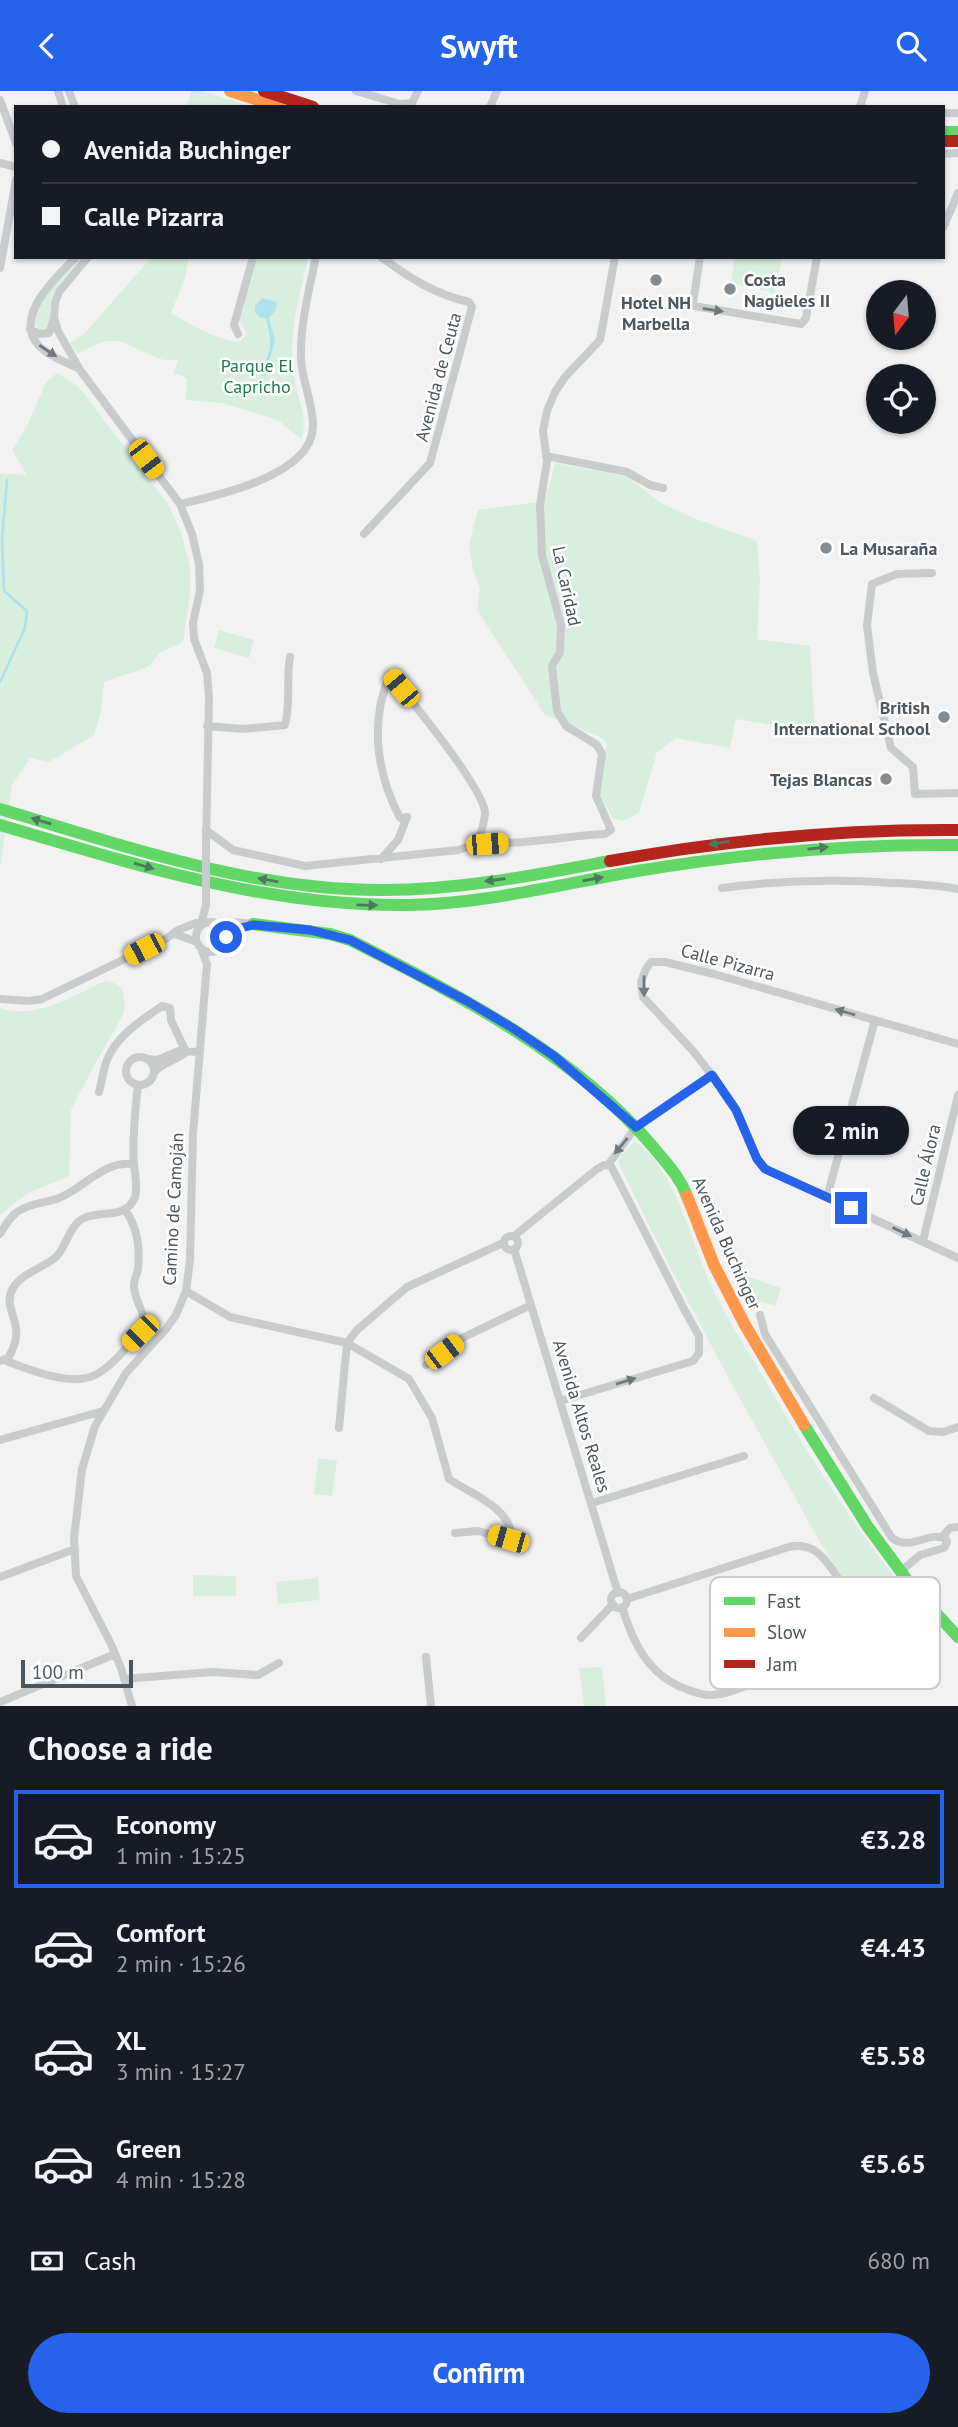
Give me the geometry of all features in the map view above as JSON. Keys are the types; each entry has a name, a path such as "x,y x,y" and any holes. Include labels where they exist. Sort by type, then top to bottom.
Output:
{"main road":[{"path":"230,91 274,105"},
{"path":"264,91 307,105"},
{"path":"0,809 215,870 314,887 383,890 499,880 750,838 847,831 958,830"},
{"path":"0,825 248,893 312,902 410,905 490,897 750,855 833,846 958,845"},
{"path":"930,844 958,853"},
{"name":"Avenida Buchinger","path":"253,925 330,934 350,940 386,958 467,1001 554,1056 636,1127 681,1181 714,1265 745,1325 833,1472 868,1527 905,1577"},
{"name":"Avenida Buchinger","path":"940,1617 958,1637"}],"street":[{"path":"356,91 410,105 418,91"},
{"path":"0,100 14,138"},
{"path":"0,268 14,190"},
{"path":"945,223 958,193"},
{"path":"6,232 14,233"},
{"path":"74,259 40,297 30,329 40,347 80,370"},
{"path":"30,329 39,334 49,333 55,303 63,285 86,259"},
{"path":"238,334 235,321 252,259"},
{"path":"180,504 226,495 266,479 295,458 307,444 313,427 303,382 301,348 316,259"},
{"name":"Avenida de Ceuta","path":"364,534 430,463 472,307 469,302 445,296 419,283 384,259"},
{"name":"La Caridad","path":"479,839 487,844 605,834 611,830 596,796 602,754 597,745 566,726 557,711 552,666 559,652 562,635 542,555 540,505 546,456 543,431 547,411 565,377 600,340 615,259"},
{"path":"699,259 694,306 798,323 804,322 806,318 812,269 816,259"},
{"path":"54,317 61,339 80,370 180,504 192,534 199,563 200,590 194,639 207,673 209,698 206,905 196,935 199,945"},
{"path":"546,456 627,472 650,485 663,488"},
{"path":"932,573 897,574 872,584 867,625 873,673 891,748 913,767 915,794 958,793"},
{"path":"207,726 243,729 285,725 289,712 287,674 290,657"},
{"path":"206,830 233,851 294,865 316,866 381,859 458,850 479,839 485,812 475,791 424,715 390,675 376,737 391,801 400,818 407,817 398,840 381,859"},
{"path":"384,695 401,688"},
{"path":"722,888 758,883 842,879 958,889"},
{"path":"175,934 208,951 215,951 224,944 224,928 217,923 206,905"},
{"name":"Avenida Buchinger","path":"217,923 229,921 253,925"},
{"path":"0,999 29,1002 42,999 191,924 217,923"},
{"path":"226,937 241,928 253,925"},
{"name":"Camino de Camoján","path":"199,945 207,964"},
{"name":"Camino de Camoján","path":"132,1706 115,1654 76,1576 75,1549 82,1469 103,1411 126,1373 176,1315 186,1290 190,1261 193,1134 199,1052 207,964 215,951"},
{"name":"Calle Pizarra","path":"958,1044 665,962 651,962 641,982 643,997 694,1052 736,1110 757,1159 765,1169 958,1258"},
{"path":"99,1092 108,1057 115,1046 162,1006 170,1008 170,1020 186,1052"},
{"path":"827,1197 875,1020"},
{"path":"186,1052 181,1058 159,1067 148,1083 138,1085 128,1077 127,1065 136,1057 157,1060 179,1051 199,1052"},
{"path":"148,1059 153,1065 154,1073"},
{"path":"339,1428 347,1343 357,1330 407,1287 503,1243 505,1237 513,1236 597,1169 608,1165 636,1127 712,1075"},
{"path":"2,1361 8,1358 14,1349 17,1338 17,1328 7,1304 9,1293 15,1284 56,1257 79,1221 86,1216 125,1210 136,1195 134,1164 138,1085"},
{"name":"Calle Álora","path":"923,1241 958,1095"},
{"path":"0,1234 9,1220 24,1208 67,1194 89,1177 106,1169 134,1164"},
{"path":"560,1401 693,1361 699,1353 701,1340 616,1172 608,1165"},
{"path":"2,1361 66,1378 91,1377 109,1364 140,1333 144,1320 134,1287 138,1255 135,1228 133,1220 125,1210"},
{"path":"503,1243 508,1250 514,1249 518,1243 513,1236"},
{"name":"Avenida Altos Reales","path":"514,1249 618,1593 625,1595 621,1604"},
{"path":"186,1290 230,1317 347,1343 408,1379 432,1418 449,1479 490,1503 511,1526 512,1536 508,1539 478,1531 455,1533"},
{"path":"426,1365 462,1338 531,1305"},
{"path":"760,1315 765,1334 892,1538 906,1544 943,1536 950,1528 958,1527"},
{"path":"874,1398 929,1431 943,1432 958,1427"},
{"path":"0,1440 103,1411"},
{"path":"592,1503 744,1456"},
{"path":"943,1536 947,1541 944,1548"},
{"path":"901,1571 920,1555 956,1546"},
{"path":"581,1638 621,1604 789,1547 812,1548 826,1559 839,1577"},
{"path":"0,1577 75,1549"},
{"path":"621,1604 635,1643 648,1662 671,1683 708,1696 738,1689"},
{"path":"0,1702 115,1654"},
{"path":"426,1657 431,1706"},
{"path":"124,1679 212,1672 258,1675 279,1663"}],"green space":[{"path":"191,91 202,91 246,105 188,105"},
{"path":"77,259 82,259 55,292 50,306 48,329 39,331 35,323 36,314 56,282"},
{"name":"Parque El Capricho","path":"189,259 185,278 171,313 213,335 239,342 247,334 239,319 255,259 308,259 295,319 292,350 304,425 301,439 278,420 222,403 186,400 187,378 176,374 173,376 178,360 161,359 113,341 92,346 78,354 70,343 84,334 149,260"},
{"path":"735,259 782,259 775,294 737,285 730,286"},
{"path":"57,373 78,386 168,504 182,535 190,567 190,594 183,642 161,652 148,667 104,682 101,711 94,735 49,762 30,758 12,785 0,867 0,473 27,475 12,450 27,426 46,382"},
{"path":"555,463 628,477 661,503 757,541 760,579 757,639 810,646 815,732 736,719 730,748 676,738 657,752 639,813 623,821 613,819 599,794 607,743 602,738 545,715 477,610 480,589 469,544 478,510 545,501"},
{"path":"219,630 254,640 249,658 214,648"},
{"path":"105,981 122,989 125,1006 122,1017 71,1110 69,1176 28,1193 0,1215 0,1008 14,1011 41,1009"},
{"path":"635,1141 663,1172 674,1192 721,1306 829,1485 894,1577 842,1577 818,1539 726,1373 620,1166 618,1160"},
{"path":"743,1275 781,1288 775,1306 737,1293"},
{"path":"318,1458 337,1461 332,1496 314,1494"},
{"path":"193,1575 236,1576 236,1596 193,1596"},
{"path":"318,1578 320,1600 278,1604 276,1582"},
{"path":"602,1667 606,1706 584,1706 579,1668"}],"water":[{"path":"262,298 277,302 276,309 269,318 275,340 268,374 264,377 258,373 269,353 269,334 266,319 255,312 255,306"}],"waterway":[{"path":"0,682 25,628 27,611 4,591 2,539 7,480"}],"traffic: fast":[{"path":"945,132 958,132"},
{"path":"0,809 189,864 237,875 335,888 384,890 441,887 497,881 610,861"},
{"path":"0,825 201,880 303,899 355,904 408,905 466,901 637,871 757,855 877,846 958,845"},
{"path":"253,924 330,934 350,940 432,982 513,1029 589,1084 623,1115 668,1165 687,1196"},
{"path":"804,1425 868,1527 905,1577"},
{"path":"940,1617 958,1637"}],"traffic: slow":[{"path":"230,91 274,105"},
{"path":"687,1196 714,1265 745,1325 804,1425"}],"traffic: jam":[{"path":"264,91 307,105"},
{"path":"945,141 958,141"},
{"path":"610,861 784,837 871,831 958,830"}],"place":[{"name":"Hotel NH Marbella","path":"656,280"},
{"name":"Costa Nagüeles II","path":"730,289"},
{"name":"La Musaraña","path":"826,548"},
{"name":"British International School","path":"944,717"},
{"name":"Tejas Blancas","path":"886,779"}],"route":[{"path":"226,937 241,928 253,925 310,930 350,940 511,1027 554,1056 636,1127 712,1075 736,1110 757,1159 765,1169 851,1208"}]}
